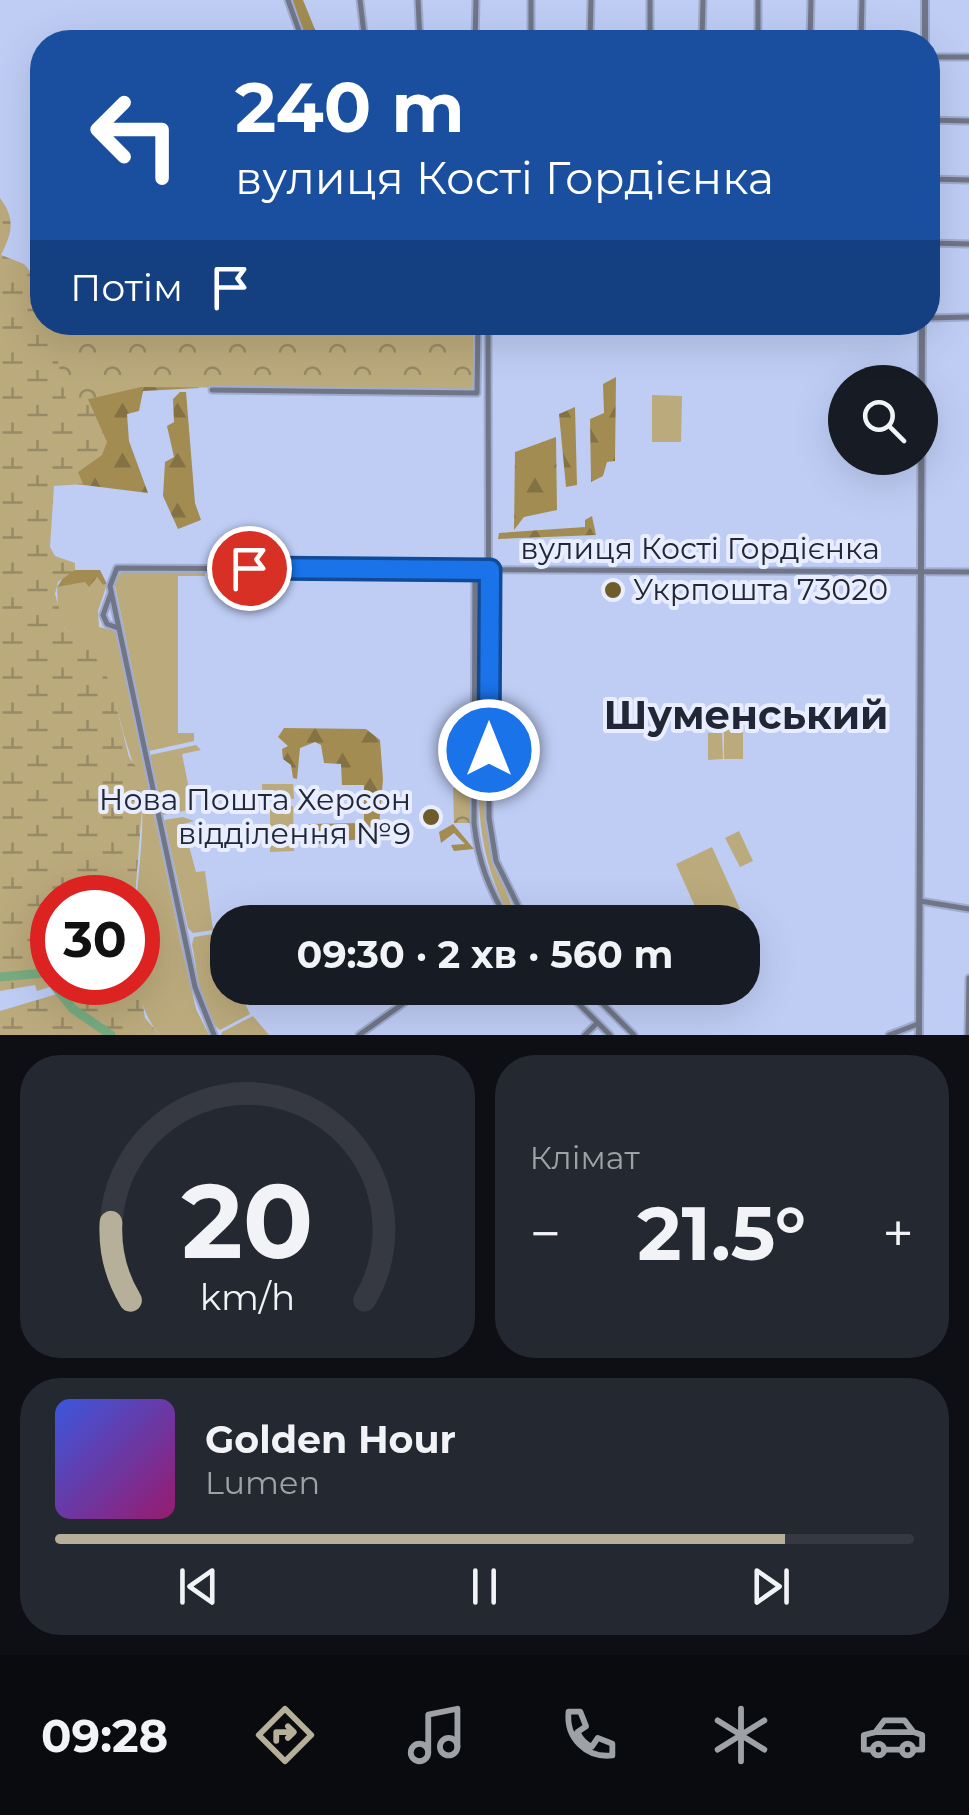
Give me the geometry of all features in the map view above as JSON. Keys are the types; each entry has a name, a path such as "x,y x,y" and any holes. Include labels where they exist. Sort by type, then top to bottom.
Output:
{"street":[{"path":"288,0 299,30"},
{"path":"360,0 364,30"},
{"path":"418,0 419,30"},
{"path":"475,30 476,0"},
{"path":"531,0 531,30"},
{"path":"590,30 591,0"},
{"path":"650,0 650,30"},
{"path":"702,30 703,0"},
{"path":"758,0 758,30"},
{"path":"810,30 811,0"},
{"path":"861,30 862,0"},
{"path":"924,30 925,0"},
{"path":"940,57 969,57"},
{"path":"940,120 969,121"},
{"path":"940,179 969,180"},
{"path":"940,243 969,244"},
{"path":"940,321 969,318"},
{"path":"212,390 477,393 478,335"},
{"path":"488,335 489,818 496,860 516,905"},
{"path":"919,1035 924,335"},
{"name":"вулиця Кості Гордієнка","path":"111,593 110,581 117,568 969,572"},
{"path":"476,570 474,823 477,853 498,905"},
{"path":"111,593 195,987 214,1035"},
{"path":"111,593 103,615 107,624 119,628"},
{"path":"920,901 969,909"},
{"path":"968,1035 969,978"},
{"path":"359,1035 401,1005"},
{"path":"580,1005 610,1035"},
{"path":"604,1005 634,1035"},
{"path":"585,1035 598,1023"},
{"path":"889,1035 919,1024"}],"green space":[{"path":"292,0 303,0 315,30 302,30"},
{"path":"0,198 11,226 1,255 24,264 30,271 30,335 66,335 79,379 107,442 102,455 78,472 83,484 54,486 50,547 55,556 75,563 75,570 58,582 55,594 65,629 88,645 110,682 129,757 138,770 142,809 137,875 30,875 30,986 0,991"},
{"path":"53,335 473,335 473,390 141,387 67,404"},
{"path":"141,335 161,335 199,388 143,391 139,411 127,414 129,441 148,493 76,484 85,393"},
{"path":"616,377 615,461 607,462 603,476 591,482 590,419 604,413 603,384"},
{"path":"186,392 195,503 201,520 178,529 163,496 165,462 174,457 167,426 174,422 173,399"},
{"path":"652,395 682,396 681,442 652,442"},
{"path":"575,407 577,485 566,487 559,414"},
{"path":"556,437 557,510 524,517 514,530 515,452"},
{"path":"592,516 596,535 498,539 499,533 585,527 585,520"},
{"path":"205,569 205,576 178,576 178,733 194,733 194,741 149,751 114,581 123,570"},
{"path":"208,569 327,571 326,578 207,576"},
{"path":"100,570 107,584 103,585 97,577 89,587 85,582 57,587 67,572"},
{"path":"330,570 419,571 419,579 330,578"},
{"path":"97,577 103,585 107,584 98,611 99,627 116,631 181,944 196,1009 209,1035 160,1035 146,1013 144,1005 160,1005 160,875 139,875 142,831 139,784 108,683 87,648 65,629 58,611 57,587"},
{"path":"484,585 486,778 479,778 480,589"},
{"path":"284,728 366,729 380,740 383,779 378,837 310,845 306,842 307,824 364,823 364,785 342,785 341,764 324,763 321,745 315,742 300,748 297,779 293,778 291,765 283,759 282,749 288,746 278,737"},
{"path":"724,730 743,730 743,759 724,759"},
{"path":"708,733 722,733 723,759 708,760"},
{"path":"196,745 201,750 182,754 193,809 163,815 150,755"},
{"path":"478,781 486,781 490,852 512,905 504,905 490,870"},
{"path":"262,784 293,784 294,799 262,799"},
{"path":"453,788 473,788 474,823 454,823"},
{"path":"270,806 293,806 294,851 270,852"},
{"path":"183,817 194,821 183,824 196,872 205,871 210,930 193,933 188,928 164,820"},
{"path":"453,824 474,849 454,851 451,845 465,844 454,833 441,843 439,832"},
{"path":"739,831 753,861 740,867 725,838"},
{"path":"712,847 738,905 694,905 676,864"},
{"path":"210,934 210,1005 246,1005 250,1014 220,1030 204,1003 192,944 194,937"},
{"path":"30,1002 143,1005 145,1018 160,1035 0,1035 0,1011"},
{"path":"253,1016 269,1035 221,1035 222,1032"}],"waterway":[{"path":"0,977 44,973 73,1009 111,1035"}],"place":[{"name":"Укрпошта 73020","path":"613,590"},
{"name":"Нова Пошта Херсон відділення №9","path":"431,817"}],"district":[{"name":"Шуменський","path":"746,715"}],"route":[{"path":"249,568 490,570 489,750"}]}
